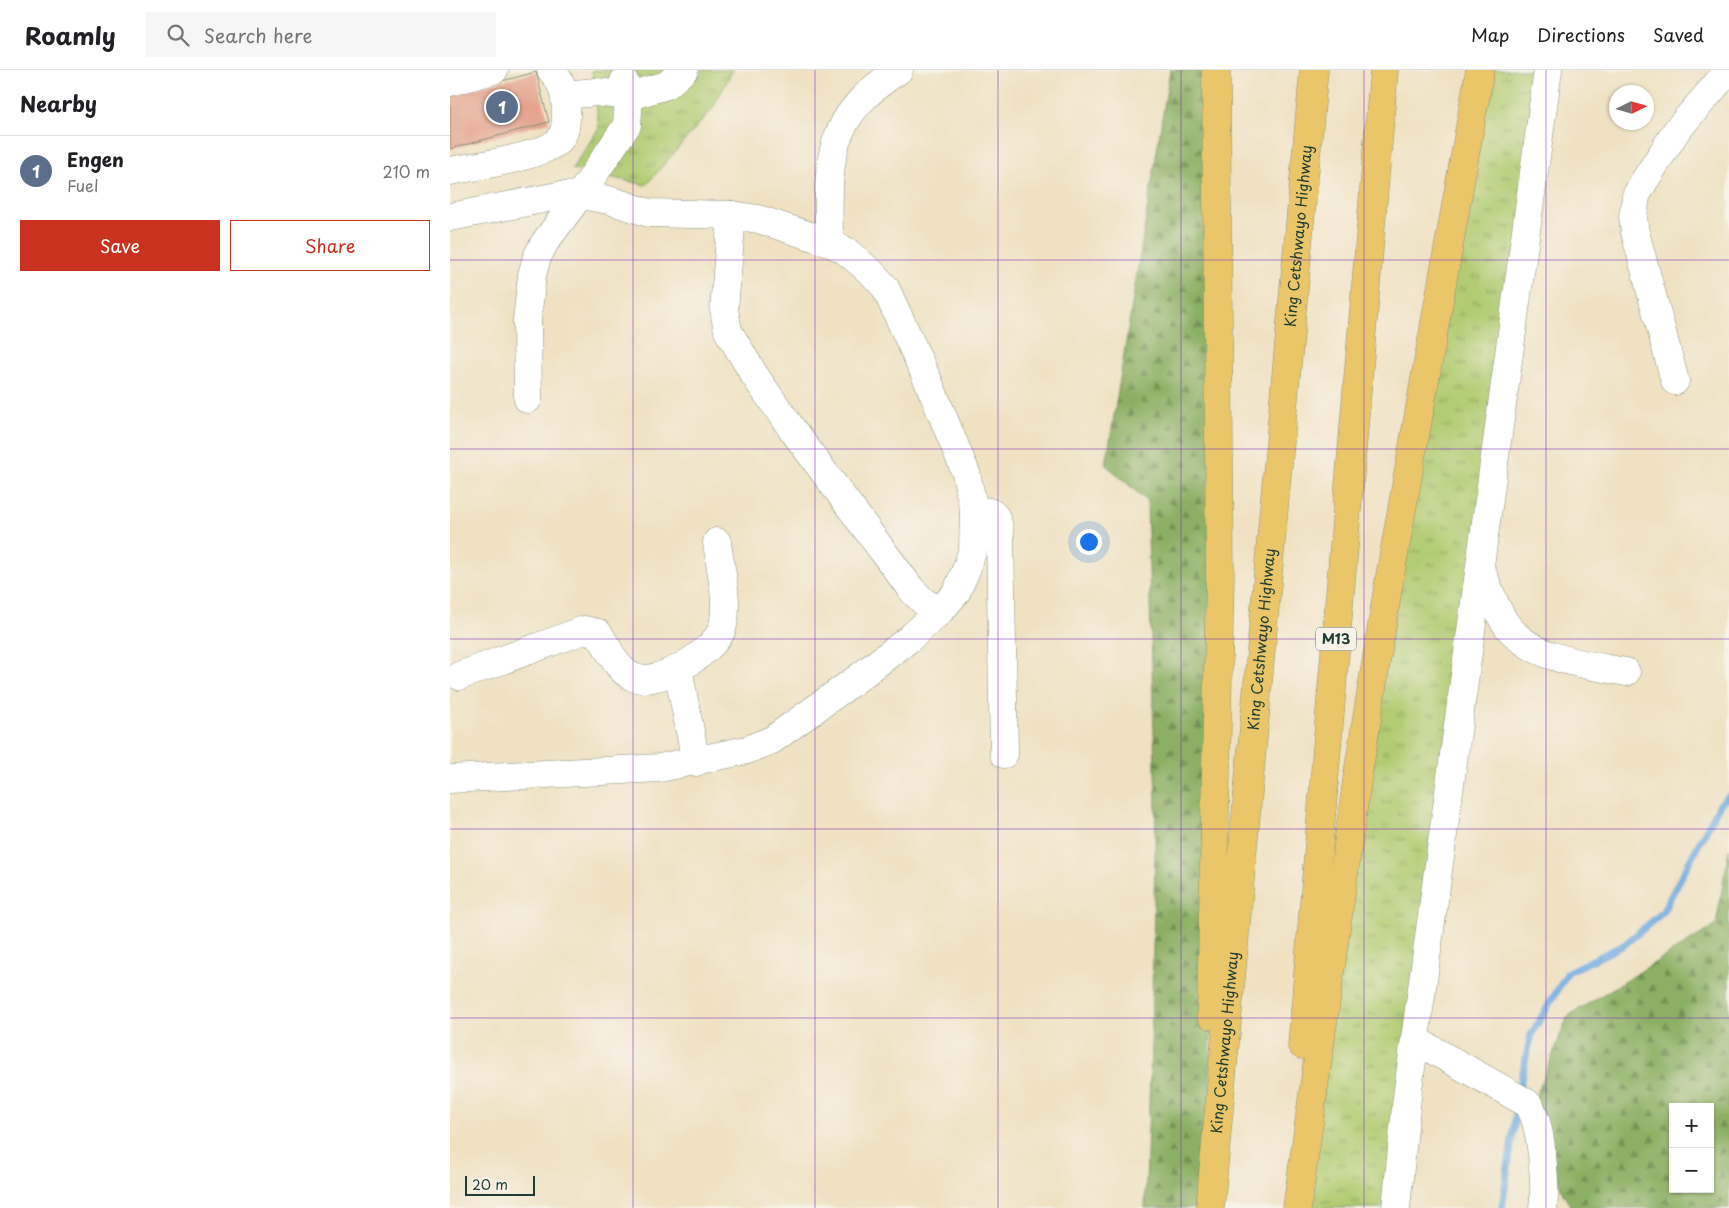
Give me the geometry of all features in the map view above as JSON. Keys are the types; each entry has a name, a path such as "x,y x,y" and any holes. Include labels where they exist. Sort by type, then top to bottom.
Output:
{"highway":[{"path":"1214,1172 1210,1057 1220,574 1216,70"},
{"name":"King Cetshwayo Highway","path":"1210,1208 1314,70"},
{"name":"M13","path":"1288,1208 1384,70"},
{"path":"1297,1208 1358,770 1390,576 1480,70"}],"street":[{"path":"450,82 494,70"},
{"path":"450,171 486,165 551,148 564,131 565,95 561,82 551,70"},
{"path":"565,95 596,92 632,82 667,85 684,70"},
{"path":"829,242 830,168 835,141 857,106 872,90 899,70"},
{"path":"1396,1208 1415,1040 1548,70"},
{"path":"1675,381 1635,232 1636,196 1678,130 1728,70"},
{"path":"528,399 526,320 532,275 545,242 580,195 627,125 632,82"},
{"path":"450,218 558,196 580,195 609,200 649,213 732,215 764,220 829,242 860,262 885,287 929,383 966,473 974,511 973,549 956,593 940,611 909,639 772,740 747,750 660,768 450,779"},
{"path":"732,215 724,309 728,331 755,376 792,429 910,589 924,602 940,611"},
{"path":"974,511 987,510 993,514 998,522 1000,535 1004,754"},
{"path":"459,676 584,630 598,633 616,661 634,678 644,680 678,669 713,643 721,630 724,598 717,542"},
{"path":"1480,568 1504,621 1521,639 1540,650 1569,661 1626,672"},
{"path":"678,669 696,762"},
{"path":"1415,1040 1527,1103 1532,1108 1538,1128 1543,1208"}],"green space":[{"path":"592,70 733,70 712,109 646,185 572,169 599,128"},
{"path":"1170,70 1216,70 1210,1208 1145,1208 1151,1049 1156,801 1147,501 1106,465"},
{"path":"1482,70 1548,70 1396,1208 1298,1208"},
{"path":"1729,849 1729,1208 1572,1208 1563,1194 1534,1102 1568,1016 1716,925"}],"building":[{"path":"536,72 549,122 450,149 450,95"}],"waterway":[{"path":"1520,1085 1531,1035 1568,972 1624,945 1662,913 1720,804 1729,796"},
{"path":"1502,1208 1516,1112"}],"place":[{"name":"Engen","path":"502,107"}]}
